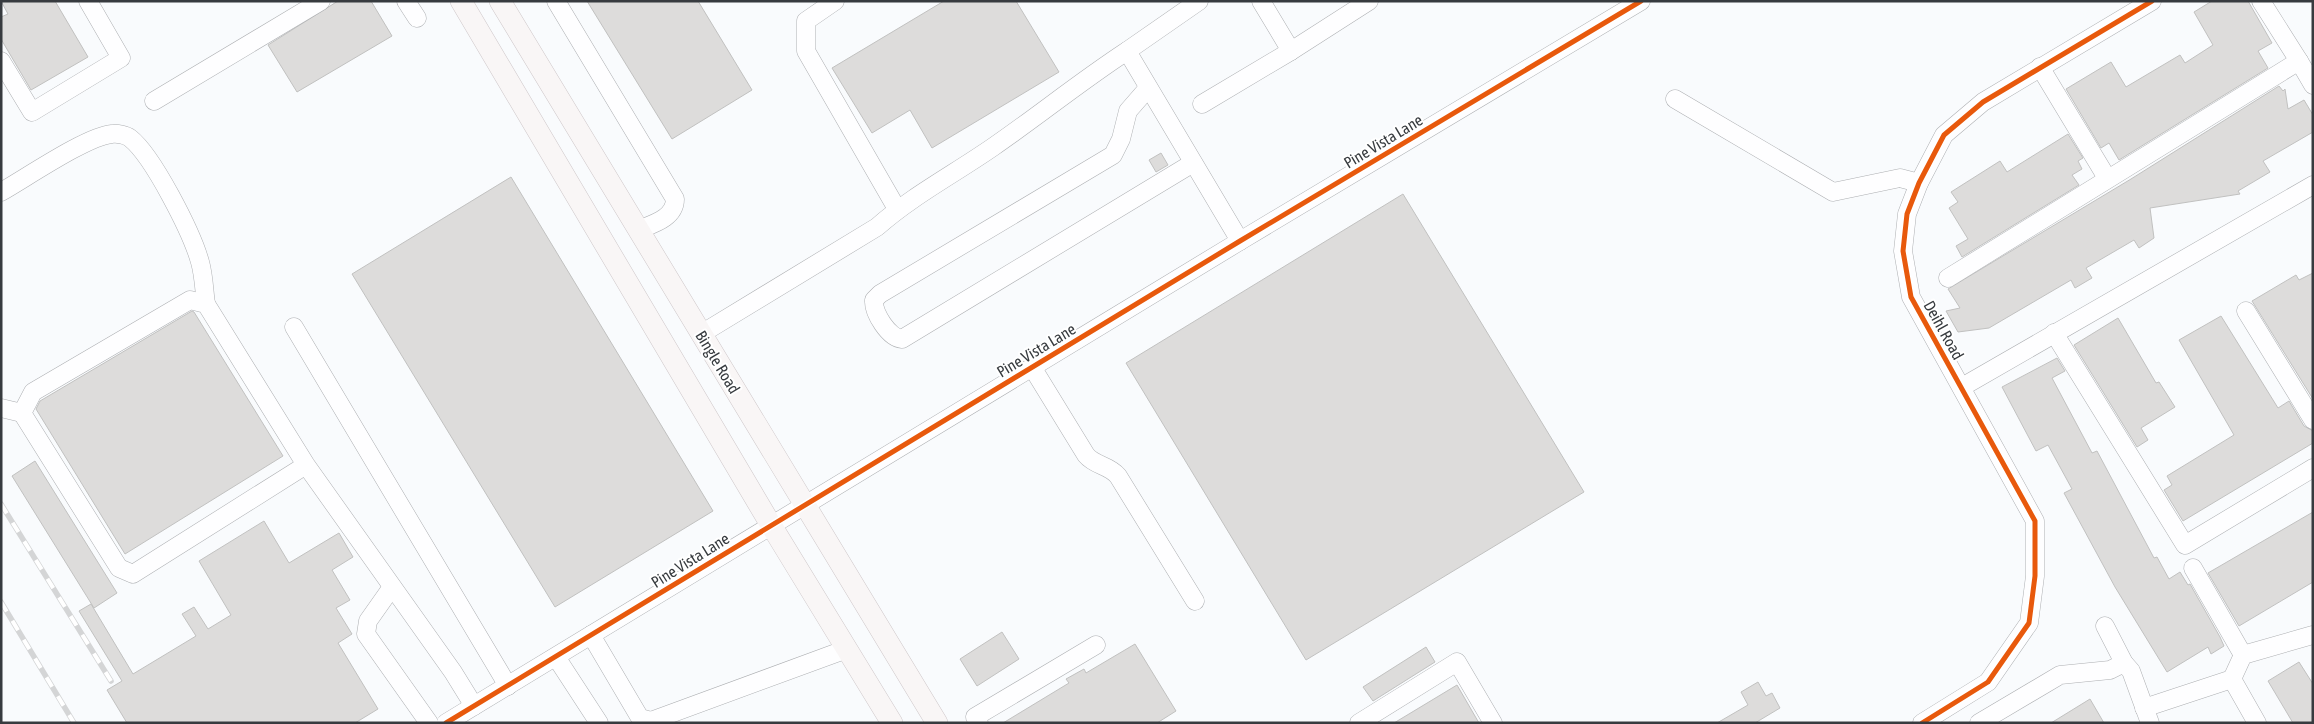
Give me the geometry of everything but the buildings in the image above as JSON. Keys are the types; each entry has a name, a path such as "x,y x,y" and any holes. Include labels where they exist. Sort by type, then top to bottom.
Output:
{"main road":[{"path":"462,1 772,525 892,723"},
{"name":"Bingle Road","path":"500,1 937,723"},
{"path":"608,248 638,230"}],"street":[{"path":"1,61 32,112 121,58 88,1"},
{"path":"154,101 321,1"},
{"path":"406,1 417,18"},
{"path":"556,1 675,199 673,207 667,216 638,230"},
{"path":"836,1 806,21 806,51 898,209"},
{"path":"701,334 877,228 898,209 993,147 1104,66 1199,1"},
{"path":"1261,1 1291,50"},
{"path":"1202,104 1369,1"},
{"name":"Pine Vista Lane","path":"453,721 474,706 805,504 1641,1"},
{"name":"Deihl Road","path":"1922,723 1988,682 2030,623 2035,576 2035,521 1911,297 1903,251 1907,214 1919,183 1944,135 1983,102 2152,1"},
{"path":"2261,1 2313,85"},
{"path":"1127,51 1240,241"},
{"path":"1948,278 2299,61"},
{"path":"2040,67 2108,178"},
{"path":"1148,88 1128,111 1121,139 1113,155 880,294 874,300 874,306 889,332 902,339 1193,163"},
{"path":"1675,99 1834,192 1900,178 1919,183"},
{"path":"1,192 90,140 113,134 128,136 141,148 189,233 201,264 206,304 306,465 453,672 474,706"},
{"path":"1962,387 2313,185"},
{"path":"22,413 33,392 190,300 206,304"},
{"path":"2246,311 2313,420"},
{"path":"294,327 508,686"},
{"path":"2054,333 2185,545 2313,468"},
{"path":"1032,367 1086,455 1093,461 1112,468 1118,476 1195,602"},
{"path":"1,408 22,413 119,568 133,574 306,465"},
{"path":"2194,568 2243,655"},
{"path":"392,587 368,621 366,634 430,723"},
{"path":"2105,626 2124,663 2131,671 2147,716 2232,679 2243,655 2313,635"},
{"path":"591,636 640,718 651,722 847,649"},
{"path":"973,721 1096,645"},
{"path":"556,657 599,723"},
{"path":"1359,723 1457,662 1493,723"},
{"path":"1979,723 2060,675 2110,670 2124,663"},
{"path":"2232,679 2257,723"}],"railway":[{"path":"1,504 111,681"},
{"path":"1,602 74,723"}],"cycle path":[{"path":"446,723 1240,241 1641,1"},
{"path":"1922,723 1988,682 2029,623 2035,576 2035,521 1911,297 1903,251 1907,214 1919,183 1944,135 1983,102 2152,1"}]}
